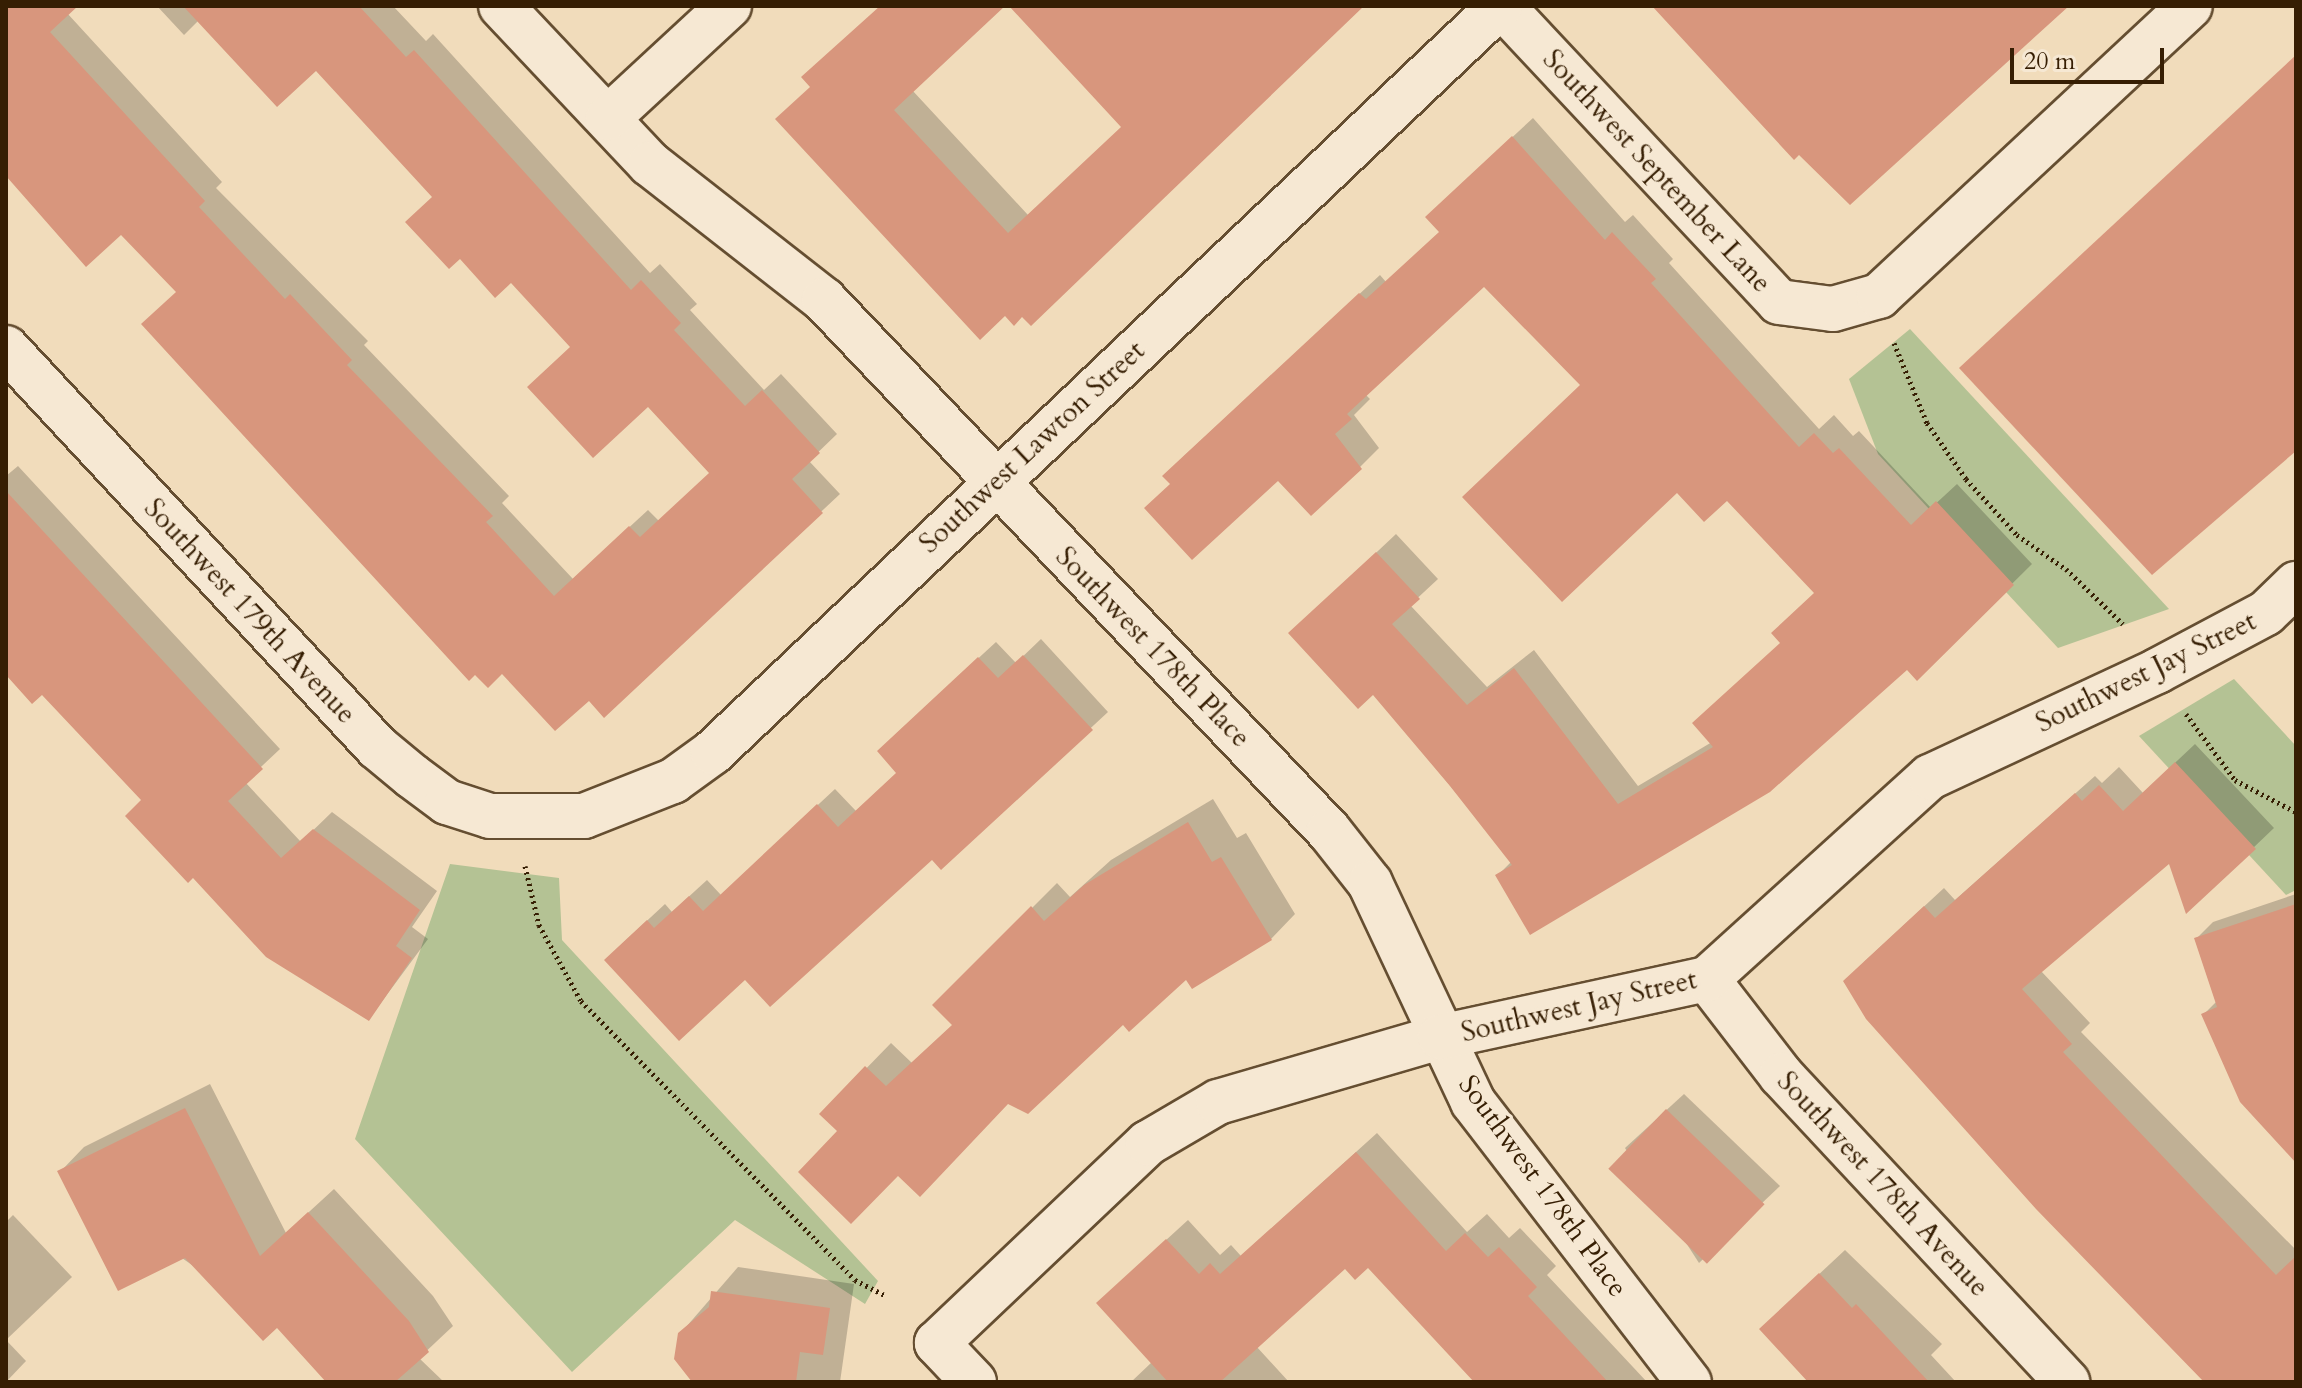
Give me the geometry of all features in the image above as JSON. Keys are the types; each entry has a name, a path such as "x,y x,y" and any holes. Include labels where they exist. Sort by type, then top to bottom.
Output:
{"street":[{"name":"Southwest 178th Place","path":"501,6 685,194 824,300 1329,831 1370,883 1473,1102 1689,1382"},
{"path":"608,118 729,6"},
{"name":"Southwest September Lane","path":"1501,6 1779,302 1833,309 1879,296 2190,6"},
{"name":"Southwest Lawton Street","path":"528,819 584,816 683,774 1501,6"},
{"name":"Southwest 179th Avenue","path":"6,348 377,747 447,802 528,819"},
{"name":"Southwest Jay Street","path":"974,1382 937,1343 1148,1143 1218,1102 1440,1037 1707,979 1930,777 2157,671 2266,613 2296,584"},
{"name":"Southwest 178th Avenue","path":"1707,979 1781,1075 2067,1382"}],"path":[{"path":"1879,296 1927,423 1966,479 2017,535 2066,569 2123,624"},
{"path":"2186,714 2235,780 2296,812"},
{"path":"525,866 539,925 581,1001 855,1280 884,1295"}],"green space":[{"path":"1910,329 2169,609 2058,648 1878,454 1849,379"},
{"path":"2234,679 2296,746 2296,890 2286,895 2139,736"},
{"path":"450,864 559,878 562,940 878,1281 865,1304 735,1220 572,1372 355,1139"}],"building":[{"path":"6,6 78,6 50,32 205,201 199,207 285,299 290,294 352,360 347,365 493,516 486,522 554,596 629,526 640,537 709,473 648,407 593,458 527,387 570,347 511,283 495,298 460,259 449,269 405,222 432,197 316,71 277,107 183,6 359,6 406,57 414,50 631,290 641,280 681,323 674,330 745,406 762,390 820,453 792,479 823,513 604,718 589,701 555,731 502,674 488,688 475,675 469,681 141,324 176,292 121,235 86,267 6,176"},
{"path":"880,6 1005,6 894,110 1008,233 1121,127 1009,6 1364,6 1031,326 1022,317 1014,326 1005,316 980,340 775,119 810,87 801,77"},
{"path":"1652,6 2069,6 1850,205 1799,155 1794,160"},
{"path":"2296,55 2296,451 2152,575 1959,368"},
{"path":"1512,136 1605,240 1612,232 1656,279 1651,283 1799,447 1814,433 1833,453 1839,448 1911,525 1936,501 2014,585 1917,681 1907,670 1770,792 1530,935 1495,875 1512,865 1450,786 1373,695 1358,709 1288,633 1376,552 1420,599 1392,624 1467,705 1514,668 1618,804 1713,747 1692,723 1780,643 1771,633 1814,593 1727,501 1704,522 1677,493 1562,602 1462,497 1580,385 1484,287 1347,414 1352,419 1335,434 1362,469 1311,516 1278,481 1192,560 1144,508 1170,484 1162,476 1359,293 1366,299 1439,232 1425,217"},
{"path":"6,491 263,769 228,801 281,858 313,829 420,910 396,946 412,958 369,1021 266,957 193,878 188,883 125,816 141,800 42,695 32,704 6,675"},
{"path":"1023,655 1093,730 941,870 932,860 770,1007 745,980 679,1041 604,960 647,920 654,928 689,896 703,911 817,804 838,827 896,773 877,751 978,657 998,678"},
{"path":"2175,762 2256,849 2186,914 2169,864 2022,989 2072,1044 2063,1052 2276,1275 2296,1256 2296,1382 2204,1382 2036,1209 1866,1019 1843,981 1924,906 1935,918 2075,793 2082,801 2099,785 2123,811"},
{"path":"1188,822 1212,862 1221,857 1272,940 1192,989 1186,980 1129,1032 1123,1025 1028,1114 1008,1104 920,1197 898,1176 851,1224 798,1172 837,1131 819,1114 865,1066 886,1086 952,1025 932,1005 1031,906 1044,921 1084,885"},
{"path":"2296,904 2296,1163 2240,1102 2201,1014 2217,1007 2194,938"},
{"path":"185,1108 260,1256 308,1212 409,1321 429,1352 395,1382 326,1382 277,1328 263,1341 185,1258 118,1291 57,1171"},
{"path":"1666,1109 1765,1204 1707,1264 1608,1169"},
{"path":"1356,1152 1446,1251 1465,1233 1488,1257 1499,1247 1537,1287 1528,1296 1608,1382 1474,1382 1368,1268 1355,1280 1345,1269 1220,1382 1168,1382 1096,1303 1166,1239 1199,1274 1210,1263 1220,1274"},
{"path":"1819,1273 1852,1308 1856,1304 1929,1382 1808,1382 1759,1329"},
{"path":"711,1291 830,1308 823,1355 800,1352 796,1382 692,1382 674,1359 678,1333 709,1307"}]}
